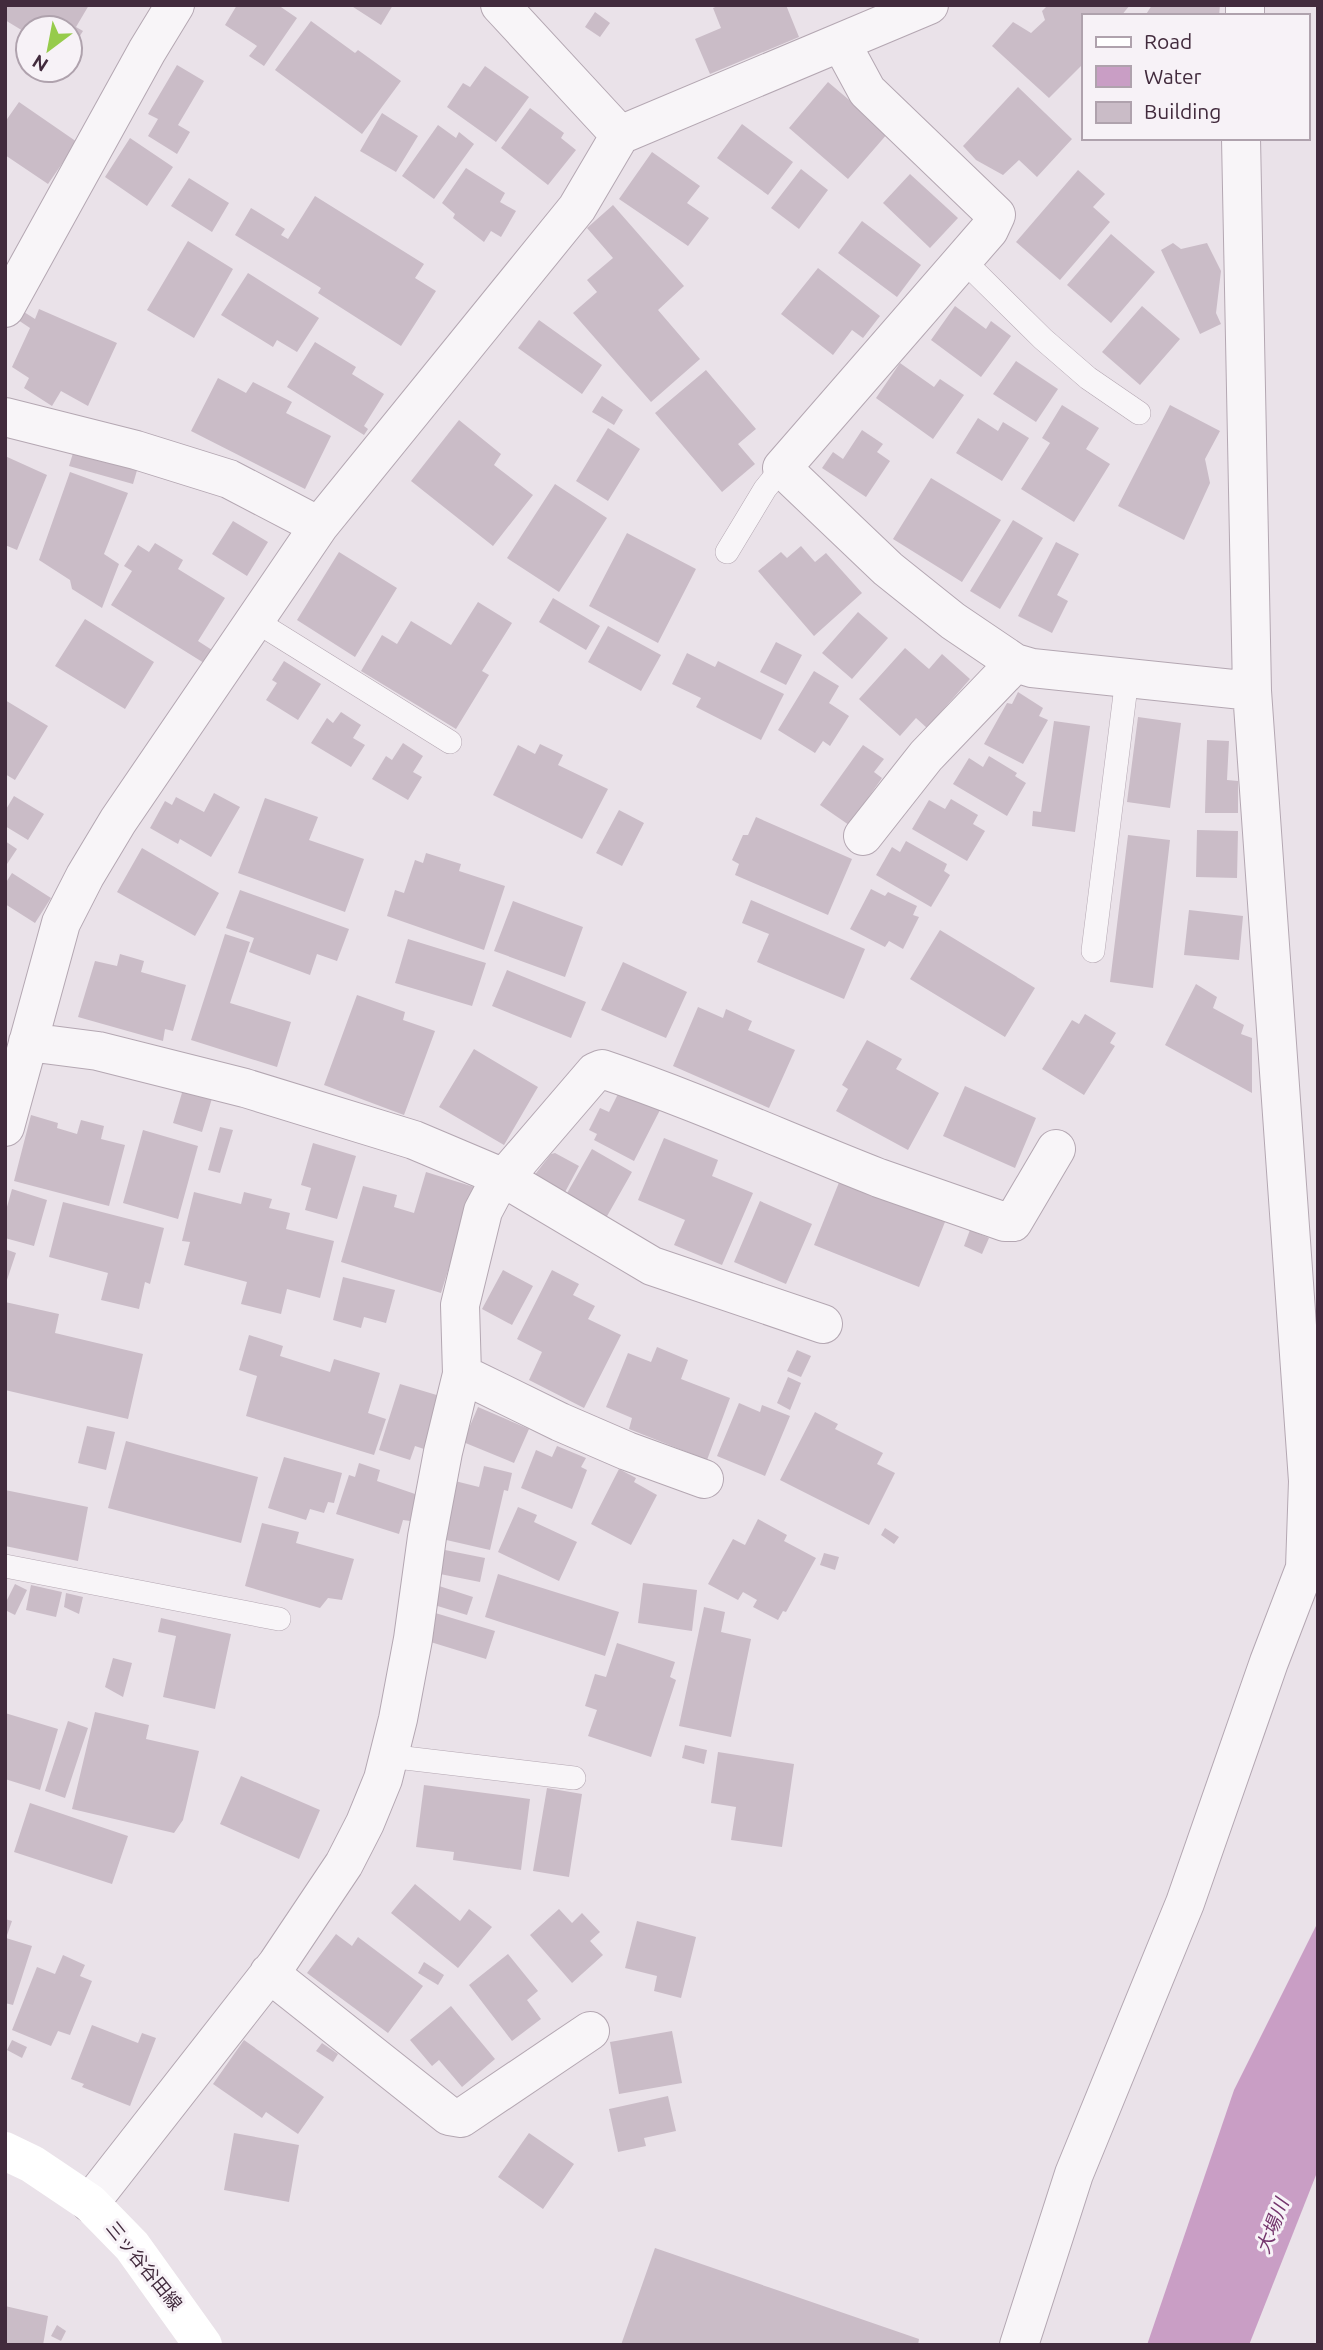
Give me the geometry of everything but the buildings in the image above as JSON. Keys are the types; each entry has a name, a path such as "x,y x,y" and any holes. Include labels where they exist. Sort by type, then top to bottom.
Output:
{"main road":[{"name":"三ッ谷谷田線","path":"5,2151 32,2164 90,2203 132,2246 203,2345"}],"street":[{"path":"5,309 175,5"},
{"path":"500,5 620,135"},
{"path":"5,1128 61,923 118,821 319,526 577,208 620,135 929,5"},
{"path":"841,43 867,91 996,215 989,230 782,468 888,569 953,621 1015,663 1031,668 1252,691"},
{"path":"1019,2345 1074,2174 1185,1903 1269,1662 1305,1568 1308,1481 1252,691 1241,140"},
{"path":"5,417 136,450 229,479 319,526"},
{"path":"863,836 926,756 1015,663"},
{"path":"28,1042 98,1051 244,1088 414,1140 504,1178 652,1266 823,1324"},
{"path":"90,2203 270,1973 344,1864 369,1812 383,1779 398,1719 413,1639 427,1537 443,1452 462,1374 460,1304 483,1211 504,1178 595,1072 602,1069 721,1112 879,1177 1005,1222 1013,1222 1056,1149"},
{"path":"462,1374 560,1422 627,1451 704,1479"},
{"path":"270,1973 449,2116 461,2118 590,2031"}],"lane":[{"path":"963,260 1043,340 1088,378 1139,413"},
{"path":"727,552 765,489 782,468"},
{"path":"254,620 450,742"},
{"path":"1093,951 1127,678"},
{"path":"5,1566 279,1619"},
{"path":"388,1756 574,1778"}],"water":[{"name":"大場川","path":"1318,1922 1318,2170 1249,2345 1147,2345 1234,2090"}]}
